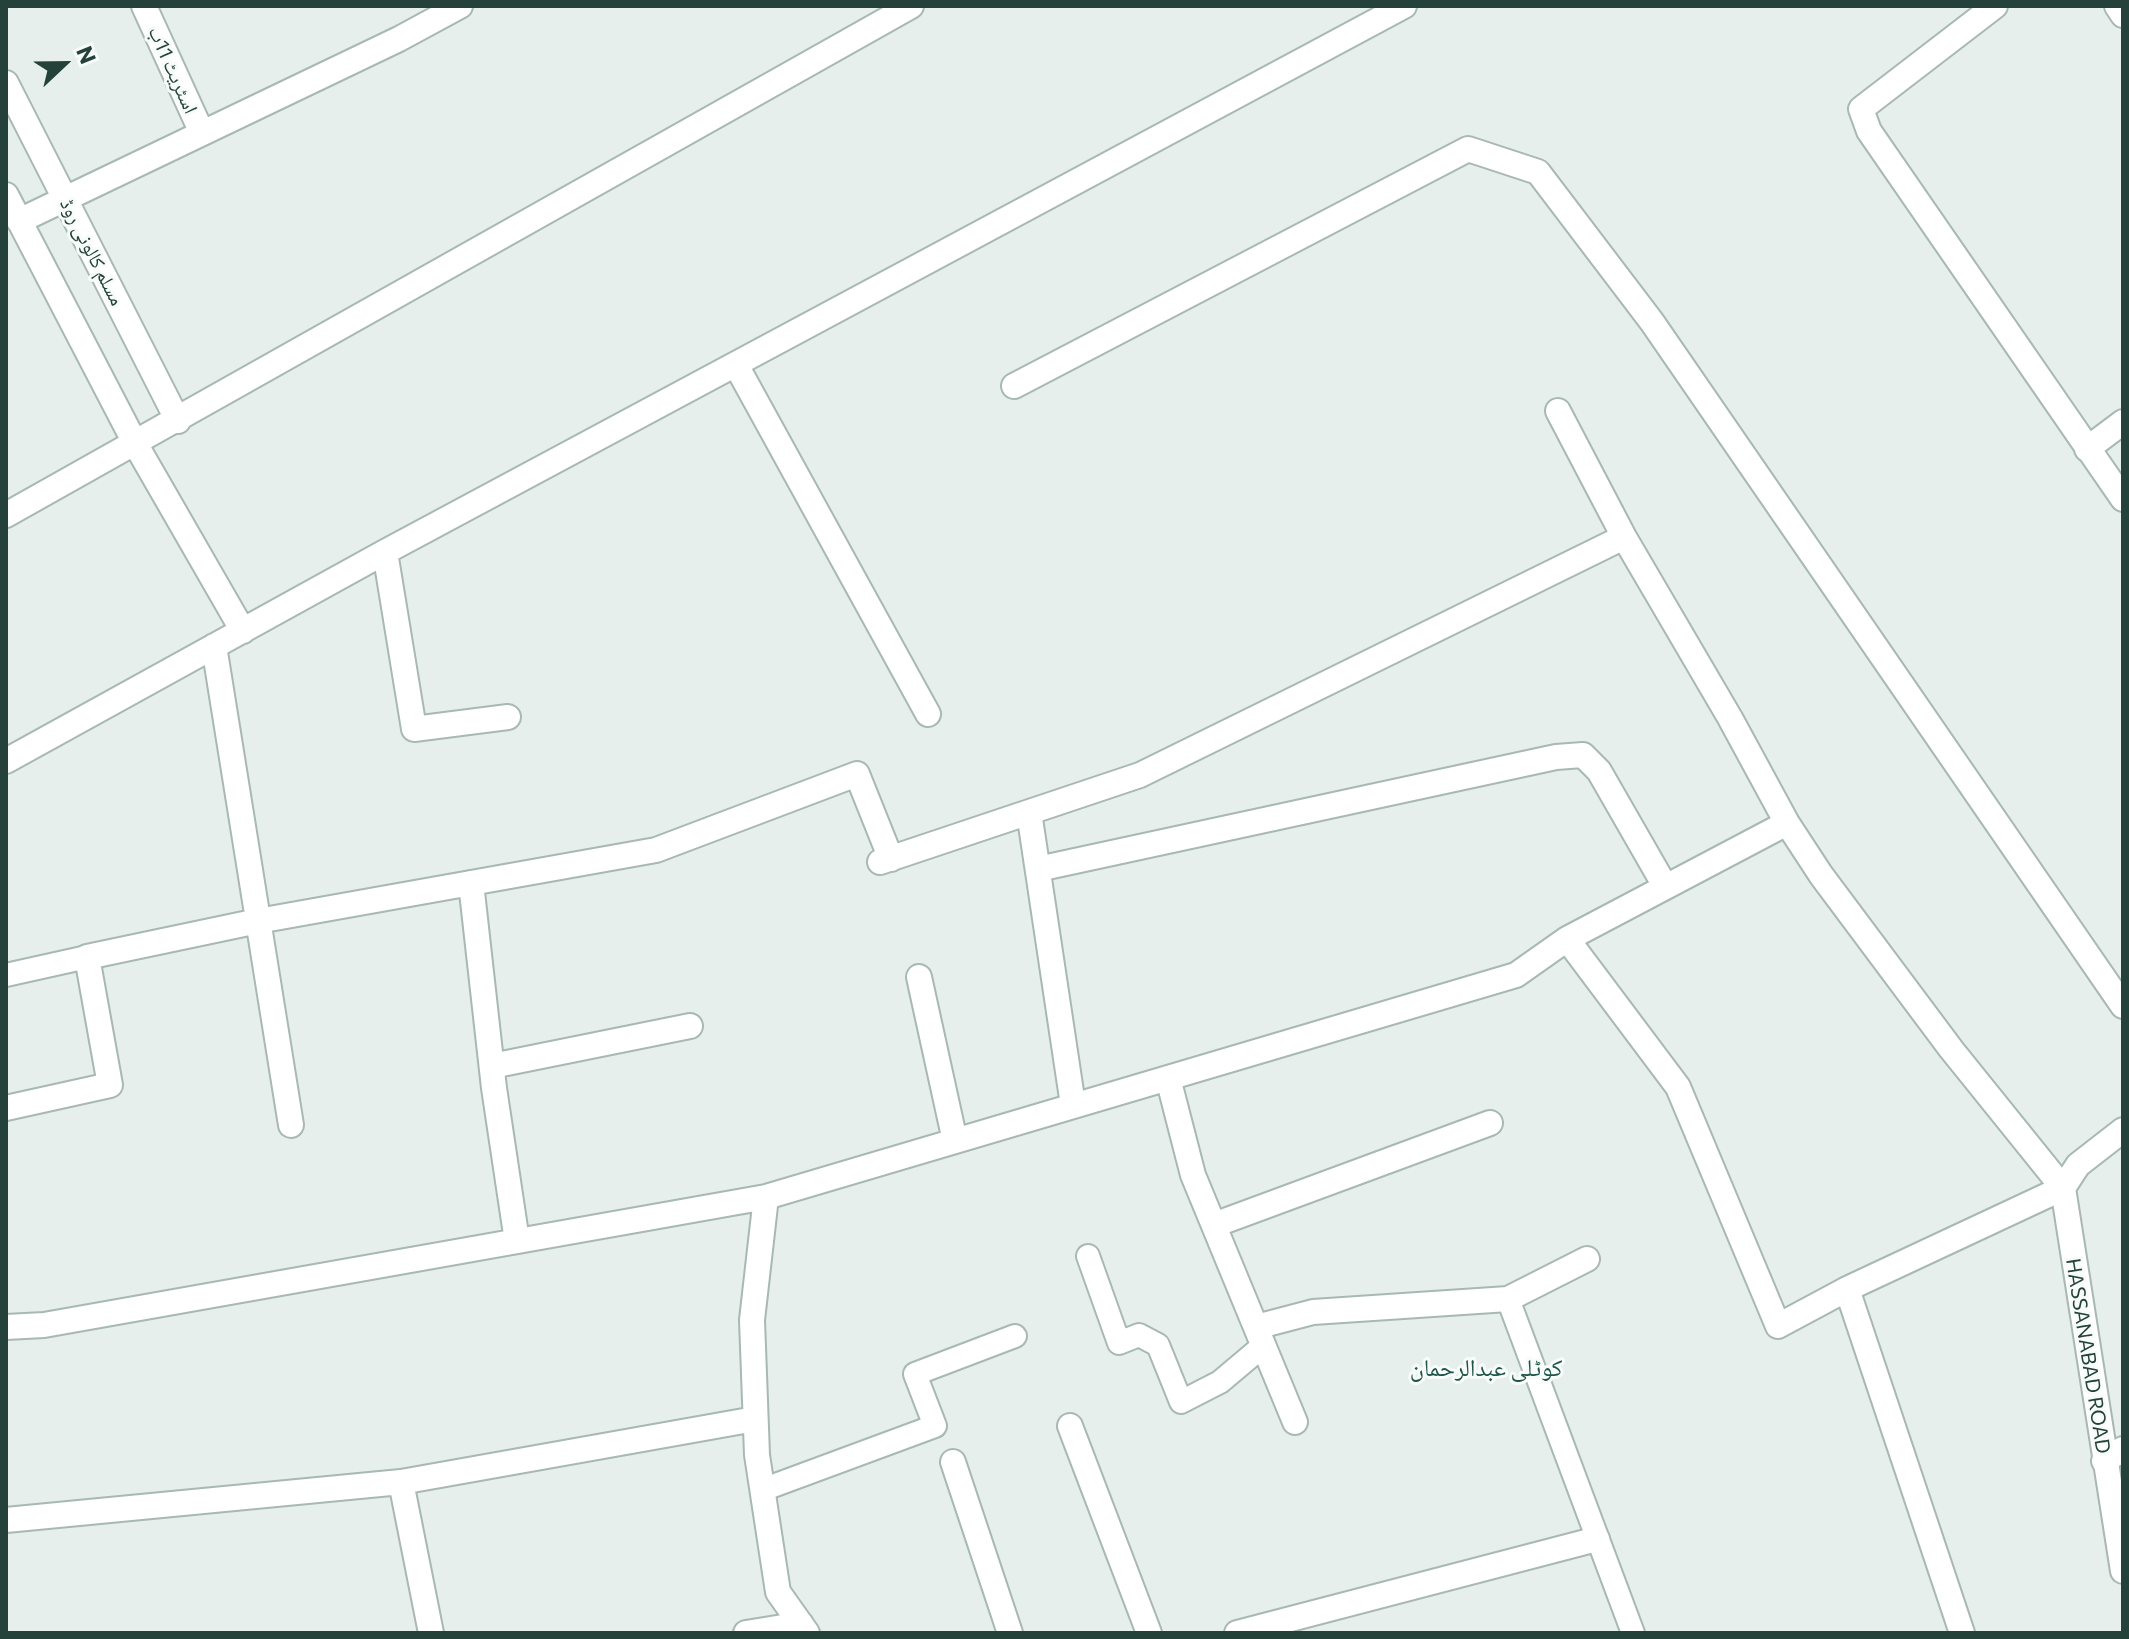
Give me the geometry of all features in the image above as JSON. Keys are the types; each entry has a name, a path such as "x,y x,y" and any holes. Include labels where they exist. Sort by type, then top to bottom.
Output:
{"street":[{"name":"اسٹریٹ 11ب","path":"144,6 202,133"},
{"path":"19,221 399,39 460,6"},
{"path":"6,515 136,445 911,6"},
{"path":"6,761 385,552 1404,6"},
{"path":"1995,6 1861,109 1869,131 2123,499"},
{"path":"2117,6 2123,15"},
{"name":"مسلم کالونی روڈ","path":"6,83 178,421"},
{"path":"1014,386 1468,149 1538,172 1652,322 2123,1006"},
{"path":"6,195 136,445 243,631"},
{"path":"736,365 928,714"},
{"path":"1558,411 1624,537 1730,718 1787,823 1829,887 1951,1049 2063,1188"},
{"path":"2087,449 2123,422"},
{"path":"6,1108 110,1085 87,957 258,921 656,850 857,774 886,860 1140,775 1624,537"},
{"path":"385,552 414,729 508,717"},
{"path":"214,646 291,1125"},
{"path":"1038,869 1556,757 1583,755 1599,771 1665,886"},
{"path":"1029,812 1073,1105"},
{"path":"6,1327 44,1325 766,1197 1516,975 1567,939 1787,823"},
{"path":"471,883 492,1066 517,1241"},
{"path":"1567,939 1678,1087 1778,1326 1847,1289 2063,1188 2078,1165 2123,1130"},
{"path":"919,977 955,1141"},
{"path":"492,1066 690,1026"},
{"path":"1168,1078 1193,1175 1295,1422"},
{"path":"1214,1225 1490,1123"},
{"name":"HASSANABAD ROAD","path":"2063,1188 2114,1455 2123,1571"},
{"path":"766,1197 752,1320 755,1419 762,1490 778,1592 804,1628"},
{"path":"1260,1336 1313,1312 1508,1299 1587,1259"},
{"path":"1847,1289 1962,1633"},
{"path":"6,1520 401,1482 755,1419"},
{"path":"1070,1426 1149,1633"},
{"path":"953,1462 1010,1633"},
{"path":"401,1482 431,1633"},
{"path":"1237,1633 1597,1539"},
{"path":"746,1633 804,1628"}],"lane":[{"path":"6,975 87,957"},
{"path":"1088,1256 1119,1343 1139,1335 1158,1345 1181,1402 1220,1382 1260,1336"},
{"path":"1508,1299 1633,1633"},
{"path":"762,1490 935,1426 915,1374 1015,1336"}],"district":[{"name":"کوٹلی عبدالرحمان","path":"1486,1368"}]}
